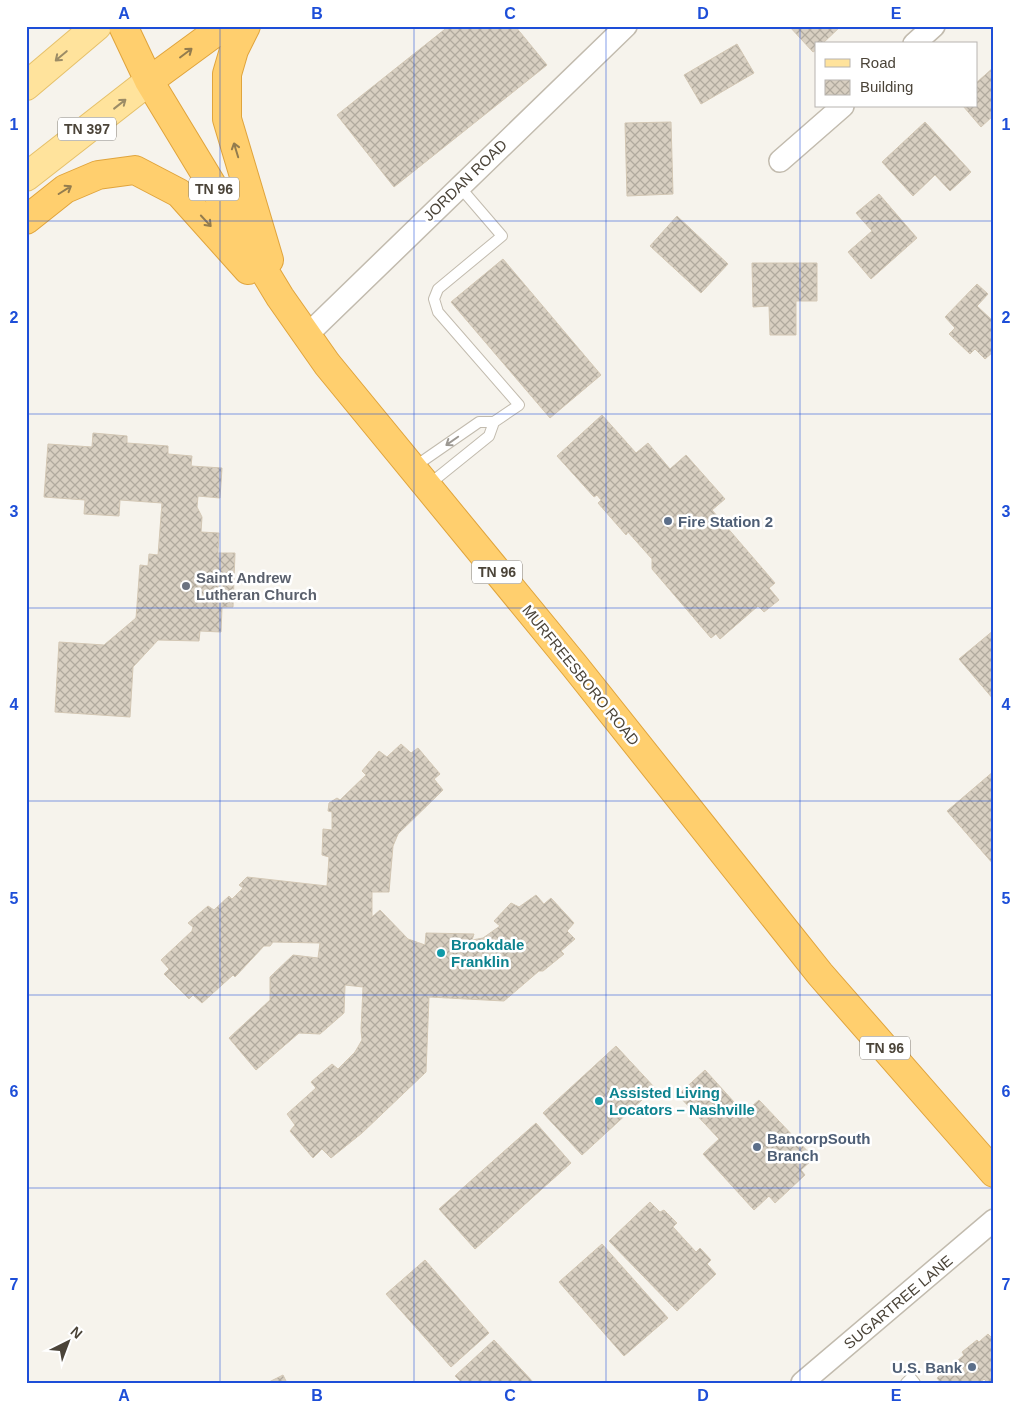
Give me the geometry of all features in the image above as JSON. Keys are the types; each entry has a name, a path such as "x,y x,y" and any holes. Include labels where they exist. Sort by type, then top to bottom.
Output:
{"highway":[{"name":"MURFREESBORO ROAD","path":"123,26 149,81 280,297 306,336 419,478 568,658 820,974 994,1173"},
{"name":"TN 397","path":"149,81 224,26"},
{"path":"246,26 234,50 227,74 227,119 280,297"},
{"path":"26,220 65,189 98,175 135,170 179,193 306,336"}],"main road":[{"path":"26,86 98,26"},
{"name":"TN 397","path":"26,177 149,81"}],"street":[{"name":"JORDAN ROAD","path":"306,336 626,26"},
{"path":"916,42 934,26"},
{"path":"780,161 841,108"},
{"name":"SUGARTREE LANE","path":"802,1383 994,1220"}],"lane":[{"path":"419,478 480,422 494,422 519,405 438,312 434,299 438,289 502,236 459,186"},
{"path":"419,478 489,436 494,422"},
{"path":"906,1383 911,1378 915,1383"}],"building":[{"path":"449,26 515,26 547,65 394,187 337,115"},
{"path":"789,26 841,26 824,42 815,42 815,51 813,52"},
{"path":"737,44 754,73 701,104 684,75"},
{"path":"994,67 994,115 981,127 965,108 978,108 978,81"},
{"path":"671,122 673,194 627,196 625,123"},
{"path":"925,122 971,172 950,191 935,175 913,196 882,162"},
{"path":"879,194 917,238 871,279 848,252 872,231 856,213"},
{"path":"677,216 728,264 701,293 650,246"},
{"path":"503,259 601,375 550,418 451,302"},
{"path":"752,263 817,263 817,301 796,301 796,335 770,335 769,306 753,307"},
{"path":"977,284 988,294 977,306 994,322 994,351 985,359 975,349 970,354 949,334 955,328 945,317"},
{"name":"Fire Station 2","path":"602,415 636,453 648,443 670,469 686,455 725,499 712,510 775,583 769,588 779,600 764,612 758,606 720,639 716,634 711,638 652,569 652,559 628,532 626,535 598,503 601,500 597,495 594,497 557,456"},
{"name":"Saint Andrew Lutheran Church","path":"93,433 127,436 127,443 168,446 168,454 192,456 191,466 222,468 220,498 198,496 197,507 202,517 201,532 219,533 218,553 235,553 233,607 222,607 221,632 200,631 199,641 158,640 133,667 130,717 55,712 59,642 104,645 136,618 140,565 148,566 149,554 158,555 162,503 120,500 119,516 84,514 85,500 44,497 48,444 92,447"},
{"path":"994,630 994,700 959,659"},
{"name":"Brookdale Franklin","path":"401,744 411,753 418,748 440,774 434,779 443,790 398,834 393,846 389,892 372,892 372,917 380,910 408,939 425,945 426,933 474,934 472,940 483,938 500,926 494,921 511,903 519,907 536,895 544,904 551,898 574,923 567,931 575,939 561,951 564,954 543,971 539,971 504,1001 429,997 426,1072 362,1133 331,1158 322,1149 313,1158 290,1131 295,1125 287,1114 316,1088 311,1082 332,1064 338,1069 355,1052 362,1040 363,987 345,985 344,1013 320,1034 299,1033 256,1070 229,1038 270,1000 270,977 293,955 318,958 320,943 273,942 270,946 264,946 235,977 233,975 202,1003 193,995 189,999 164,974 169,969 161,960 192,931 193,927 188,923 208,906 214,910 229,896 232,899 243,888 239,885 247,877 327,886 329,857 322,855 323,829 332,830 332,812 328,811 329,803 337,798 340,800 366,775 362,771 379,751 387,757"},
{"path":"994,771 994,865 947,811"},
{"name":"Assisted Living Locators – Nashville","path":"616,1046 655,1088 582,1155 543,1113"},
{"name":"BancorpSouth Branch","path":"705,1070 744,1113 759,1100 814,1158 801,1170 805,1175 775,1203 769,1196 754,1210 703,1154 719,1139 678,1095"},
{"path":"536,1123 571,1163 475,1249 439,1209"},
{"path":"650,1202 660,1212 664,1210 677,1223 673,1227 696,1252 700,1248 711,1260 707,1264 716,1274 677,1311 609,1241"},
{"path":"602,1244 668,1318 624,1356 559,1282"},
{"path":"425,1260 489,1333 451,1367 386,1294"},
{"name":"U.S. Bank","path":"988,1334 994,1340 994,1383 988,1383 984,1379 979,1383 941,1383 937,1378 964,1355 962,1352"},
{"path":"494,1340 534,1383 462,1383 455,1376"},
{"path":"283,1375 287,1383 267,1383"}],"place":[{"name":"Fire Station 2","path":"668,521"},
{"name":"Saint Andrew Lutheran Church","path":"186,586"},
{"name":"Brookdale Franklin","path":"441,953"},
{"name":"Assisted Living Locators – Nashville","path":"599,1101"},
{"name":"BancorpSouth Branch","path":"757,1147"},
{"name":"U.S. Bank","path":"972,1367"}]}
